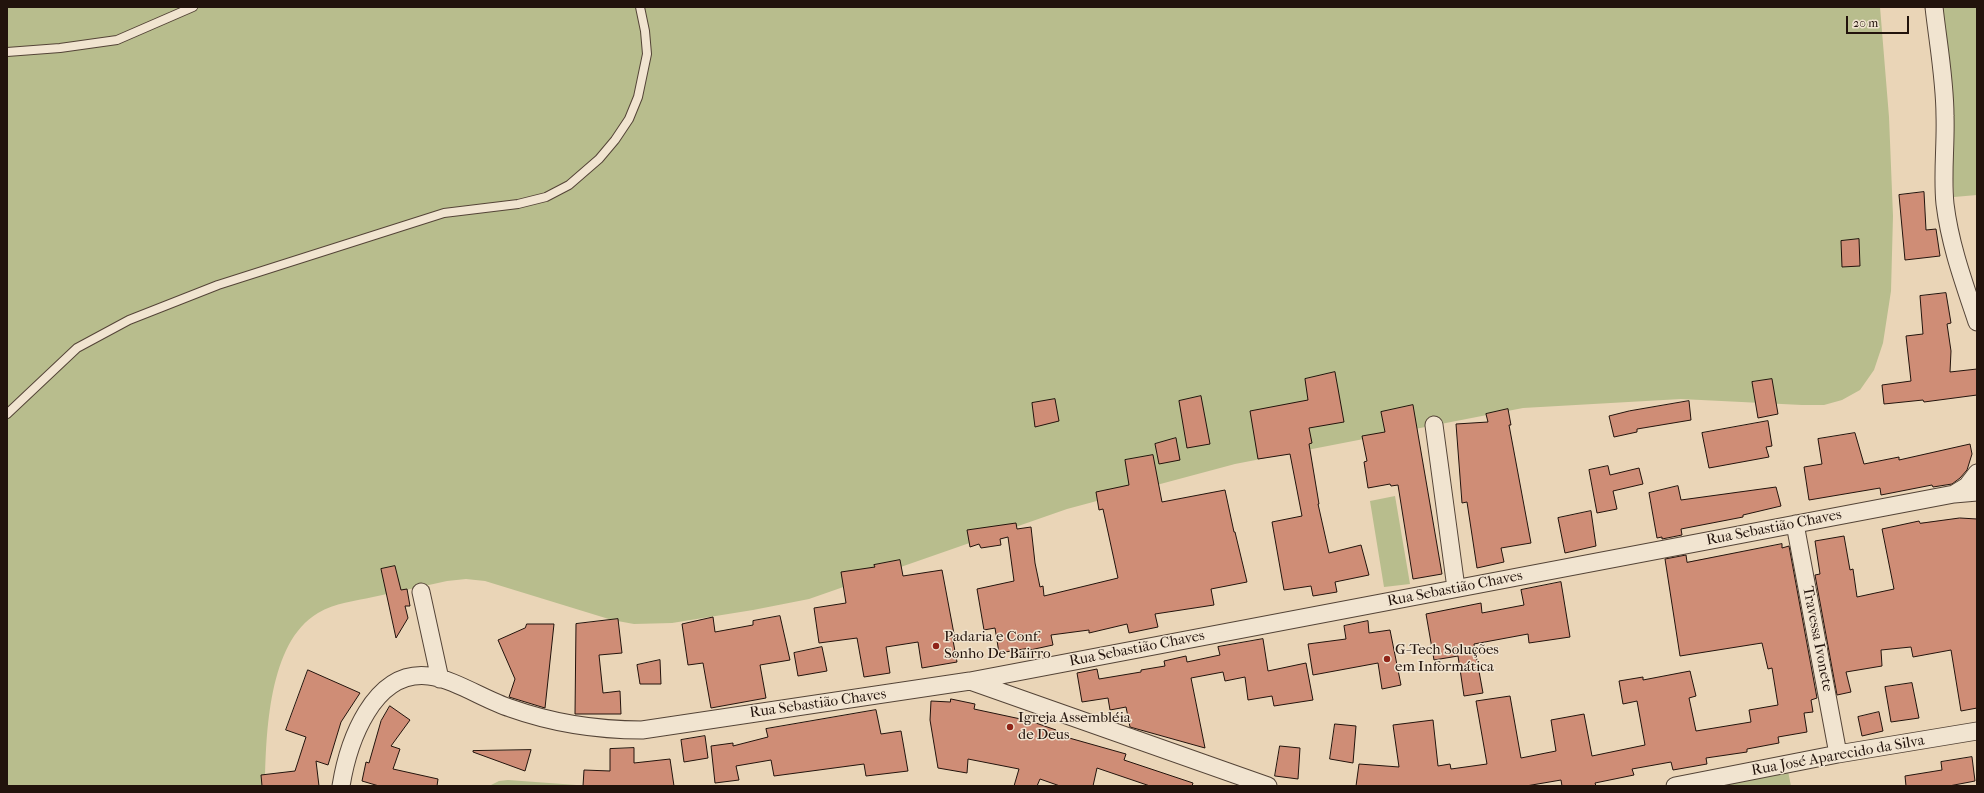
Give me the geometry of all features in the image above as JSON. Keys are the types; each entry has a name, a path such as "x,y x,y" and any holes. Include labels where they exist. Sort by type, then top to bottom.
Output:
{"street":[{"path":"1934,7 1945,114 1945,204 1956,257 1977,322"},
{"path":"1434,425 1456,588"},
{"path":"1954,494 1967,486 1977,474"},
{"name":"Rua Sebastião Chaves","path":"341,786 349,753 357,732 376,698 387,687 398,680 413,676 428,676 440,679 483,698 539,717 591,727 642,730 970,681 1954,494 1977,492"},
{"name":"Travessa Ivonete","path":"1795,524 1838,754"},
{"path":"421,592 440,679"},
{"path":"970,681 1268,786"},
{"name":"Rua José Aparecido da Silva","path":"1675,786 1838,754 1977,731"}],"lane":[{"path":"7,52 60,48 117,40 193,7"},
{"path":"7,414 77,348 129,320 218,284 421,220 444,213 525,202 546,197 569,185 599,159 616,140 628,119 638,96 647,54 645,30 640,7"}],"green space":[{"path":"7,7 1880,7 1889,117 1893,216 1891,291 1883,343 1874,370 1860,390 1842,400 1824,405 1681,399 1523,408 1235,464 1067,509 809,599 753,610 672,623 634,624 612,620 485,581 466,579 447,581 345,603 318,613 301,627 289,645 280,667 273,691 269,716 265,786 7,786"},
{"path":"1943,7 1977,7 1977,195 1954,197"},
{"path":"1395,496 1410,584 1384,587 1370,501"},
{"path":"1787,766 1791,786 1685,786"},
{"path":"508,780 590,786 489,786 499,781"}],"building":[{"path":"1924,192 1926,230 1936,229 1940,256 1905,260 1899,195"},
{"path":"1859,239 1860,266 1842,267 1841,241"},
{"path":"1946,293 1951,323 1947,324 1951,351 1950,372 1977,369 1977,395 1924,402 1923,400 1884,404 1882,385 1911,381 1906,336 1923,334 1920,296"},
{"path":"1335,372 1344,422 1309,428 1312,443 1309,444 1318,504 1329,553 1361,545 1369,575 1335,582 1337,592 1313,596 1311,586 1284,590 1272,522 1302,516 1290,454 1258,459 1250,411 1308,400 1305,379"},
{"path":"1772,379 1778,414 1758,418 1752,382"},
{"path":"1201,396 1210,444 1187,448 1179,401"},
{"path":"1055,399 1059,421 1035,427 1032,403"},
{"path":"1689,401 1691,420 1637,429 1637,432 1614,437 1609,416 1629,411"},
{"path":"1413,405 1442,574 1413,579 1398,485 1391,486 1390,484 1368,488 1364,462 1367,461 1362,436 1385,432 1381,412"},
{"path":"1508,409 1511,425 1509,425 1531,543 1501,548 1504,562 1477,568 1467,502 1462,503 1456,424 1488,422 1486,414"},
{"path":"1768,421 1772,446 1766,447 1769,457 1709,468 1702,433"},
{"path":"1855,433 1864,464 1899,457 1899,460 1970,444 1972,454 1967,470 1952,484 1933,487 1932,485 1881,495 1880,488 1809,500 1804,467 1822,464 1818,439"},
{"path":"1176,438 1180,460 1159,464 1155,444"},
{"path":"1153,455 1162,502 1225,490 1247,582 1211,589 1214,605 1155,614 1158,627 1129,633 1127,624 1089,633 1089,630 1051,635 1053,645 1030,650 1030,648 999,653 995,628 984,630 977,589 1014,581 1008,537 1000,539 1001,545 981,548 979,544 970,547 967,530 1016,523 1017,529 1031,527 1035,563 1040,587 1043,586 1044,596 1118,578 1103,509 1099,510 1096,492 1129,485 1125,460"},
{"path":"1608,466 1610,475 1639,468 1643,484 1613,491 1617,509 1597,513 1589,470"},
{"path":"1678,486 1681,500 1776,487 1781,506 1743,515 1743,517 1681,529 1682,535 1662,539 1662,537 1657,538 1649,493"},
{"path":"1591,511 1596,546 1565,553 1558,518"},
{"path":"1960,518 1977,519 1977,708 1961,711 1951,650 1913,657 1911,647 1881,650 1882,666 1846,672 1851,692 1837,695 1815,575 1820,574 1815,541 1844,536 1850,570 1853,569 1857,597 1894,589 1882,529 1919,521 1920,523"},
{"path":"1782,544 1782,548 1789,546 1817,698 1811,700 1813,712 1804,713 1807,732 1778,737 1779,743 1747,749 1747,752 1706,758 1707,764 1673,770 1671,762 1632,769 1634,775 1595,783 1596,786 1562,786 1561,780 1526,786 1356,786 1359,764 1399,767 1393,725 1433,720 1438,766 1450,764 1451,769 1487,764 1476,701 1510,696 1521,758 1556,751 1551,720 1584,714 1592,756 1645,745 1637,701 1623,704 1619,681 1643,677 1643,680 1690,671 1696,696 1689,698 1696,731 1751,722 1749,710 1778,705 1772,668 1768,669 1762,643 1680,656 1665,559 1686,555 1687,562"},
{"path":"900,560 903,576 942,570 954,634 952,635 957,662 922,668 918,642 886,647 890,673 864,677 857,638 819,643 814,608 846,603 841,572 875,567 874,565"},
{"path":"395,566 401,590 407,589 410,606 405,606 408,618 396,638 381,569"},
{"path":"1561,582 1570,637 1529,643 1528,634 1474,644 1483,693 1464,696 1458,656 1434,660 1426,614 1481,603 1482,613 1524,605 1521,590"},
{"path":"780,616 790,660 760,665 766,698 711,708 703,663 688,665 682,624 713,617 715,632 753,625 753,621"},
{"path":"618,619 622,653 599,655 603,693 620,691 621,714 575,714 576,624"},
{"path":"1368,621 1369,633 1390,630 1401,685 1382,689 1378,663 1313,675 1308,644 1346,639 1344,626"},
{"path":"527,624 554,624 545,708 509,697 515,679 498,640 525,628"},
{"path":"1263,639 1268,671 1306,663 1313,700 1274,706 1272,696 1248,700 1245,677 1225,681 1223,672 1191,678 1205,748 1130,727 1126,707 1110,710 1108,698 1082,702 1077,673 1097,669 1099,679 1141,672 1141,670 1165,666 1164,661 1186,656 1187,662 1220,655 1218,647"},
{"path":"822,647 827,671 798,676 794,653"},
{"path":"660,660 661,684 640,684 637,665"},
{"path":"308,670 360,693 341,722 328,765 316,761 319,786 262,786 261,775 295,771 306,737 286,730"},
{"path":"1912,683 1919,718 1891,722 1885,687"},
{"path":"951,699 975,704 974,709 1030,721 1056,730 1055,734 1126,754 1124,760 1193,783 1192,786 1150,786 1097,768 1093,786 1060,786 1040,779 1037,786 1014,786 1019,769 968,759 967,773 938,768 930,720 931,701 950,702"},
{"path":"390,706 410,720 391,746 400,749 393,769 438,779 437,786 379,786 362,781 366,762 369,763 381,721"},
{"path":"876,710 881,734 901,731 908,771 866,776 864,764 774,776 771,760 736,766 739,780 715,783 711,746 733,743 733,746 768,737 766,729"},
{"path":"1879,712 1883,731 1862,736 1858,717"},
{"path":"1335,724 1356,726 1353,763 1330,759"},
{"path":"705,736 708,758 684,762 681,740"},
{"path":"1280,746 1300,748 1298,779 1275,776"},
{"path":"634,748 634,763 670,759 674,786 583,786 584,770 610,771 610,749"},
{"path":"531,750 525,771 473,752 473,751"},
{"path":"1972,757 1975,781 1949,786 1906,786 1905,776 1942,770 1941,762"}],"place":[{"name":"Padaria e Conf. Sonho De Bairro","path":"936,646"},
{"name":"G-Tech Soluções em Informática","path":"1387,659"},
{"name":"Igreja Assembléia de Deus","path":"1010,727"}]}
